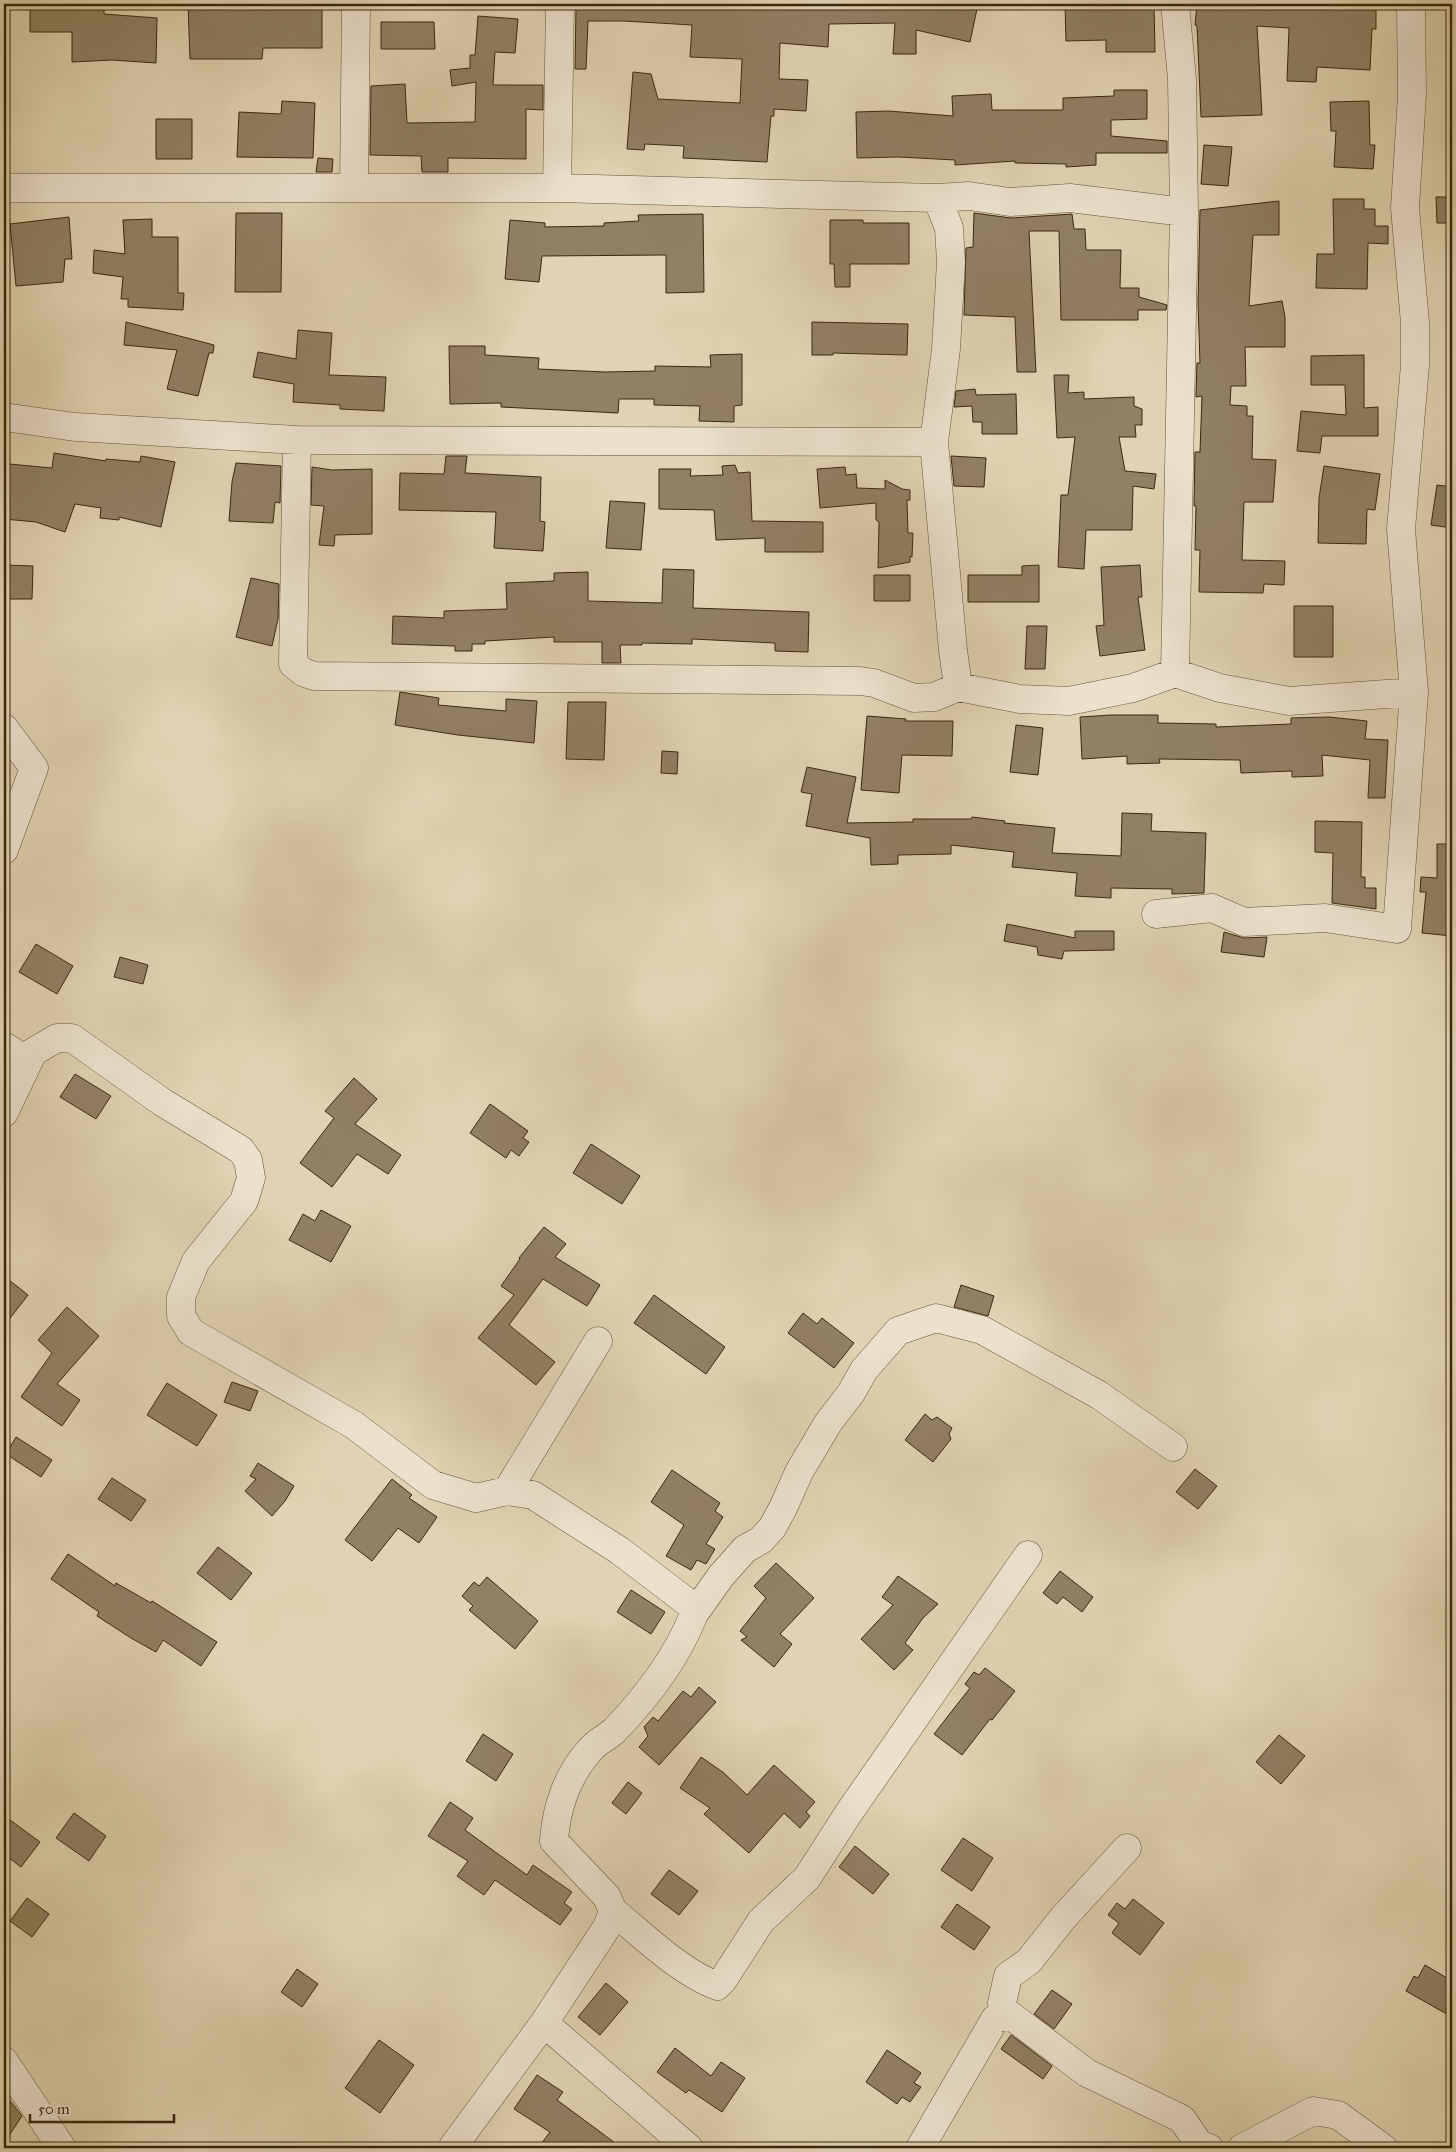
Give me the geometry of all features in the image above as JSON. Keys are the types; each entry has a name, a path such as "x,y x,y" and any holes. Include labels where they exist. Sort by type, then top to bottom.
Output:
{"street":[{"path":"354,188 356,4"},
{"path":"557,188 560,4"},
{"path":"1175,4 1182,79 1184,212 1175,673"},
{"path":"1156,914 1212,908 1244,922 1325,918 1397,929 1414,692 1401,529 1415,365 1415,323 1405,208 1412,96 1410,4"},
{"path":"4,188 557,188 937,198 969,196 1010,202 1070,198 1184,212"},
{"path":"937,198 949,228 951,262 946,349 934,442 958,688"},
{"path":"4,417 75,428 297,440 934,442"},
{"path":"297,440 293,664 303,672 314,676 860,681 874,683 914,698 934,697 958,688 1020,699 1069,701 1133,688 1175,673 1220,688 1289,701 1414,692"},
{"path":"4,728 34,768 4,850"},
{"path":"4,1113 33,1052 57,1038 72,1038 162,1102 241,1150 248,1160 250,1178 244,1201 196,1261 181,1297 181,1316 191,1332 354,1425 433,1485 476,1498 507,1491 533,1495 620,1551 690,1605 694,1614"},
{"path":"4,1046 28,1061"},
{"path":"1028,1555 848,1814 806,1878 761,1921 723,1980 717,1986 698,1977 660,1950 613,1911 607,1897 554,1841 555,1819 570,1778 590,1750 613,1732 658,1679 688,1629 694,1614 721,1576 745,1548 761,1540 772,1528 799,1472 824,1430 851,1393 864,1370 898,1330 936,1318 982,1330 1099,1395 1173,1447"},
{"path":"507,1491 598,1341"},
{"path":"1004,2016 1002,2003 1008,1976 1029,1961 1062,1918 1128,1848"},
{"path":"452,2148 544,2022 607,1927 613,1911"},
{"path":"920,2148 995,2019 1010,2015 1087,2073 1182,2119 1199,2144 1209,2148"},
{"path":"544,2022 689,2148"},
{"path":"4,2061 62,2148"},
{"path":"1242,2148 1313,2111 1338,2115 1383,2148"}],"building":[{"path":"30,4 104,4 104,14 157,18 156,63 112,60 72,62 72,32 30,32"},
{"path":"188,4 322,4 322,48 263,48 262,59 190,59"},
{"path":"594,4 978,4 970,42 916,30 916,54 893,54 895,23 829,24 828,47 780,43 779,79 808,80 806,111 774,109 774,116 771,116 767,162 683,158 684,146 645,144 644,150 627,149 633,72 651,74 658,99 740,103 742,59 690,57 692,25 588,21 586,69 575,69 576,8 594,6"},
{"path":"1065,4 1154,4 1155,52 1106,52 1106,40 1066,41"},
{"path":"1197,4 1376,4 1376,29 1372,29 1370,70 1317,67 1316,82 1287,81 1289,28 1257,26 1262,115 1201,117 1197,26 1195,25"},
{"path":"478,16 518,19 515,53 495,52 493,85 543,85 543,110 526,109 526,159 448,158 448,172 422,172 421,156 370,155 371,86 405,84 407,123 475,122 476,82 452,86 450,70 470,68 470,55 475,55"},
{"path":"381,22 434,22 435,49 381,49"},
{"path":"1114,90 1147,90 1147,119 1111,120 1111,136 1167,141 1167,153 1096,153 1096,165 1066,167 1066,164 1015,163 1015,161 955,165 955,160 899,157 857,158 856,112 888,111 953,116 952,96 991,94 992,110 1063,110 1063,98 1114,96"},
{"path":"282,101 315,103 313,158 237,157 239,112 281,114"},
{"path":"1369,101 1370,145 1375,145 1373,169 1334,167 1336,131 1331,131 1330,102"},
{"path":"156,119 192,119 192,159 156,159"},
{"path":"1204,145 1232,147 1228,186 1201,184"},
{"path":"318,158 333,159 332,172 316,172"},
{"path":"1436,197 1452,197 1452,223 1437,223"},
{"path":"1333,199 1364,199 1364,209 1375,209 1375,226 1388,226 1388,244 1368,243 1367,289 1316,288 1317,254 1334,254"},
{"path":"1279,201 1279,235 1253,235 1249,306 1282,301 1285,317 1285,347 1245,347 1246,386 1231,386 1230,405 1247,406 1247,416 1253,416 1252,459 1276,460 1273,502 1244,502 1242,560 1285,561 1284,585 1264,584 1263,593 1199,592 1200,550 1195,550 1196,506 1194,506 1195,452 1200,452 1202,396 1196,397 1197,363 1200,363 1198,303 1200,210"},
{"path":"236,213 282,213 281,292 235,292"},
{"path":"974,213 1011,218 1072,214 1074,229 1085,229 1086,250 1121,250 1120,288 1139,288 1139,297 1167,305 1166,310 1138,310 1138,320 1061,320 1059,231 1029,231 1036,372 1017,372 1015,317 964,315 966,248 973,247"},
{"path":"703,214 704,292 666,293 666,255 542,256 539,282 505,279 510,220 545,223 545,227 604,226 604,223 639,221 638,215"},
{"path":"69,217 72,259 65,259 63,282 16,286 10,224"},
{"path":"152,219 152,237 178,237 178,293 184,293 183,310 128,307 128,299 121,299 123,277 93,273 94,250 125,254 123,220"},
{"path":"830,220 863,220 863,223 909,223 909,264 850,264 850,287 835,287 834,264 830,264"},
{"path":"126,322 214,345 213,353 209,353 198,396 167,389 177,350 124,345"},
{"path":"812,322 908,324 907,355 833,353 833,355 812,355"},
{"path":"298,330 332,333 329,375 386,377 384,411 340,409 340,405 293,402 294,384 253,377 258,352 296,359"},
{"path":"449,346 485,346 485,355 539,358 538,369 605,372 655,371 655,366 711,367 710,355 742,354 742,405 734,406 734,422 699,421 700,406 654,405 654,399 619,399 618,413 501,407 501,403 450,404"},
{"path":"1364,355 1364,408 1378,407 1378,436 1322,436 1320,453 1297,451 1301,411 1346,415 1345,385 1311,385 1311,356"},
{"path":"1054,375 1069,375 1068,393 1084,392 1084,399 1134,397 1134,406 1142,409 1142,425 1135,425 1136,437 1119,437 1125,471 1156,474 1154,489 1133,486 1132,530 1086,530 1084,569 1058,567 1061,495 1068,495 1075,437 1057,438"},
{"path":"975,389 976,395 1016,394 1017,434 982,434 982,422 973,422 972,406 954,407 956,391"},
{"path":"54,453 106,461 106,459 140,462 141,456 175,462 161,527 119,517 119,520 100,518 101,508 75,504 65,532 36,522 4,519 9,464 52,468"},
{"path":"446,456 467,456 465,473 541,477 540,521 545,522 543,551 494,548 496,512 399,510 400,473 444,474"},
{"path":"951,456 986,458 984,487 954,486"},
{"path":"236,463 281,466 280,503 275,502 273,523 229,521 232,482"},
{"path":"735,465 738,473 750,472 752,521 823,522 823,552 765,552 765,538 716,540 714,510 659,509 659,469 691,469 690,476 723,475 722,466"},
{"path":"1324,466 1380,474 1375,510 1367,509 1366,544 1318,543 1319,498"},
{"path":"312,467 332,470 372,469 372,534 335,535 334,546 319,545 324,506 311,505"},
{"path":"845,467 846,475 856,474 857,488 885,489 885,480 902,489 910,490 910,500 907,500 908,533 913,533 910,562 878,568 879,522 876,520 876,503 820,508 817,469"},
{"path":"1437,485 1452,487 1452,528 1431,525"},
{"path":"610,501 645,503 641,550 606,548"},
{"path":"4,565 33,566 32,599 4,599"},
{"path":"1039,565 1039,602 968,602 968,575 1022,575 1022,566"},
{"path":"1140,565 1142,597 1138,597 1145,650 1100,656 1096,626 1104,625 1101,567"},
{"path":"663,569 694,570 693,608 809,612 808,652 775,651 775,643 692,639 692,644 642,643 642,645 620,645 621,663 602,663 602,642 554,642 554,637 485,641 485,644 472,644 472,651 455,651 455,646 392,644 393,616 444,618 444,611 507,609 506,583 554,581 554,573 588,572 588,601 662,603"},
{"path":"874,575 910,575 910,601 874,601"},
{"path":"251,578 279,584 278,619 272,646 236,637"},
{"path":"1294,606 1333,606 1333,657 1294,657"},
{"path":"1027,626 1047,626 1045,669 1025,669"},
{"path":"400,692 439,698 438,705 506,711 506,699 537,701 534,743 458,735 395,725"},
{"path":"568,702 606,702 604,760 566,759"},
{"path":"1158,715 1158,723 1216,724 1216,727 1291,724 1291,718 1329,717 1367,721 1365,739 1388,740 1385,798 1368,798 1370,760 1322,755 1323,776 1292,777 1292,771 1241,773 1240,760 1159,759 1160,763 1127,764 1127,756 1082,759 1080,717"},
{"path":"867,716 906,719 905,721 953,721 952,756 902,755 899,793 861,790"},
{"path":"1016,725 1043,728 1038,775 1010,772"},
{"path":"662,751 678,752 677,774 661,773"},
{"path":"807,767 856,777 847,823 913,822 913,819 971,819 972,817 1005,821 1004,823 1055,828 1052,853 1121,856 1122,813 1152,814 1151,831 1206,833 1204,893 1172,894 1172,889 1111,888 1111,898 1075,896 1077,873 1012,867 1014,852 951,845 951,854 898,855 898,864 871,865 870,838 806,826 812,794 801,792"},
{"path":"1315,821 1362,822 1361,877 1365,877 1365,888 1376,888 1376,909 1332,903 1333,853 1315,852"},
{"path":"1437,844 1452,844 1452,936 1422,933 1426,892 1420,892 1421,877 1437,878"},
{"path":"1007,924 1075,938 1075,931 1114,931 1114,950 1064,951 1062,959 1038,955 1037,947 1004,941"},
{"path":"1224,932 1244,938 1267,937 1264,957 1221,952"},
{"path":"36,944 73,966 57,994 19,972"},
{"path":"120,957 148,965 143,984 114,977"},
{"path":"75,1074 111,1096 96,1119 60,1097"},
{"path":"354,1078 377,1099 355,1124 401,1155 388,1174 357,1154 332,1187 300,1163 334,1118 325,1111"},
{"path":"490,1104 528,1131 523,1138 529,1142 519,1156 511,1150 506,1158 470,1133"},
{"path":"591,1144 640,1176 622,1204 573,1173"},
{"path":"321,1210 351,1226 331,1262 289,1240 303,1214 315,1221"},
{"path":"544,1227 566,1244 555,1257 600,1285 587,1306 543,1279 509,1325 555,1362 536,1385 478,1338 514,1295 501,1286 519,1258"},
{"path":"4,1276 28,1295 4,1326"},
{"path":"961,1285 994,1296 988,1316 954,1307"},
{"path":"654,1295 725,1347 706,1374 634,1323"},
{"path":"67,1307 99,1336 57,1384 80,1400 62,1426 21,1397 52,1353 38,1340"},
{"path":"803,1313 817,1324 822,1318 854,1343 834,1368 788,1333"},
{"path":"232,1382 258,1391 250,1411 224,1402"},
{"path":"167,1383 217,1415 197,1446 147,1415"},
{"path":"925,1414 932,1420 937,1417 952,1428 949,1434 951,1439 933,1462 905,1440"},
{"path":"16,1437 52,1460 41,1477 6,1454"},
{"path":"258,1463 294,1486 285,1501 272,1516 245,1491 256,1479 250,1476"},
{"path":"1195,1469 1217,1486 1198,1509 1176,1492"},
{"path":"672,1470 720,1503 715,1511 723,1517 706,1544 715,1549 706,1564 697,1560 691,1570 666,1556 684,1525 651,1502"},
{"path":"112,1478 146,1500 131,1521 98,1499"},
{"path":"392,1479 412,1495 409,1498 437,1517 419,1543 398,1528 372,1561 345,1540"},
{"path":"218,1547 252,1573 231,1600 197,1573"},
{"path":"68,1554 115,1586 116,1583 151,1603 152,1601 217,1642 201,1666 163,1640 156,1652 131,1638 97,1616 99,1612 51,1579"},
{"path":"776,1563 814,1598 780,1634 792,1644 774,1667 741,1640 747,1637 740,1631 766,1598 754,1586"},
{"path":"1060,1571 1093,1597 1082,1612 1063,1597 1057,1604 1043,1593"},
{"path":"898,1576 938,1604 923,1618 905,1643 913,1650 894,1670 861,1639 893,1605 882,1597"},
{"path":"487,1577 538,1621 515,1649 469,1610 473,1606 462,1596 474,1582 479,1586"},
{"path":"631,1590 665,1612 651,1634 617,1612"},
{"path":"985,1668 1015,1691 962,1755 934,1734 970,1688 965,1684 974,1672 979,1675"},
{"path":"699,1687 716,1702 659,1765 639,1747 648,1736 644,1727 653,1717 658,1721 683,1691 691,1697"},
{"path":"483,1734 513,1754 496,1781 466,1761"},
{"path":"1279,1735 1305,1756 1281,1784 1256,1762"},
{"path":"701,1757 724,1773 747,1795 774,1765 815,1802 806,1812 810,1816 800,1828 784,1813 749,1853 704,1814 710,1808 680,1788"},
{"path":"628,1782 642,1793 626,1814 612,1803"},
{"path":"450,1802 473,1818 465,1830 527,1875 533,1865 572,1892 564,1903 572,1909 560,1925 495,1880 484,1895 457,1876 468,1861 428,1836"},
{"path":"74,1813 106,1836 89,1861 56,1838"},
{"path":"10,1820 40,1842 21,1867 4,1854 4,1829"},
{"path":"963,1838 993,1858 972,1891 941,1870"},
{"path":"855,1846 889,1874 873,1894 839,1867"},
{"path":"669,1870 698,1891 679,1915 651,1894"},
{"path":"27,1898 49,1914 32,1937 10,1921"},
{"path":"1133,1899 1164,1923 1140,1955 1112,1933 1119,1923 1108,1915 1117,1903 1125,1909"},
{"path":"957,1904 990,1927 974,1950 941,1927"},
{"path":"1425,1965 1452,1981 1452,2017 1406,1991 1414,1976 1418,1978"},
{"path":"297,1969 318,1984 302,2007 281,1992"},
{"path":"606,1983 628,2002 600,2035 578,2017"},
{"path":"1052,1990 1072,2004 1054,2029 1034,2014"},
{"path":"1011,2035 1052,2066 1043,2079 1001,2049"},
{"path":"379,2040 414,2065 380,2113 345,2088"},
{"path":"675,2048 711,2076 721,2062 745,2078 722,2112 689,2090 686,2093 657,2072"},
{"path":"887,2050 921,2073 914,2083 921,2087 910,2102 902,2097 897,2104 866,2082"},
{"path":"537,2075 563,2092 557,2100 622,2148 538,2148 550,2132 514,2109"},
{"path":"4,2093 22,2116 4,2143"}]}
